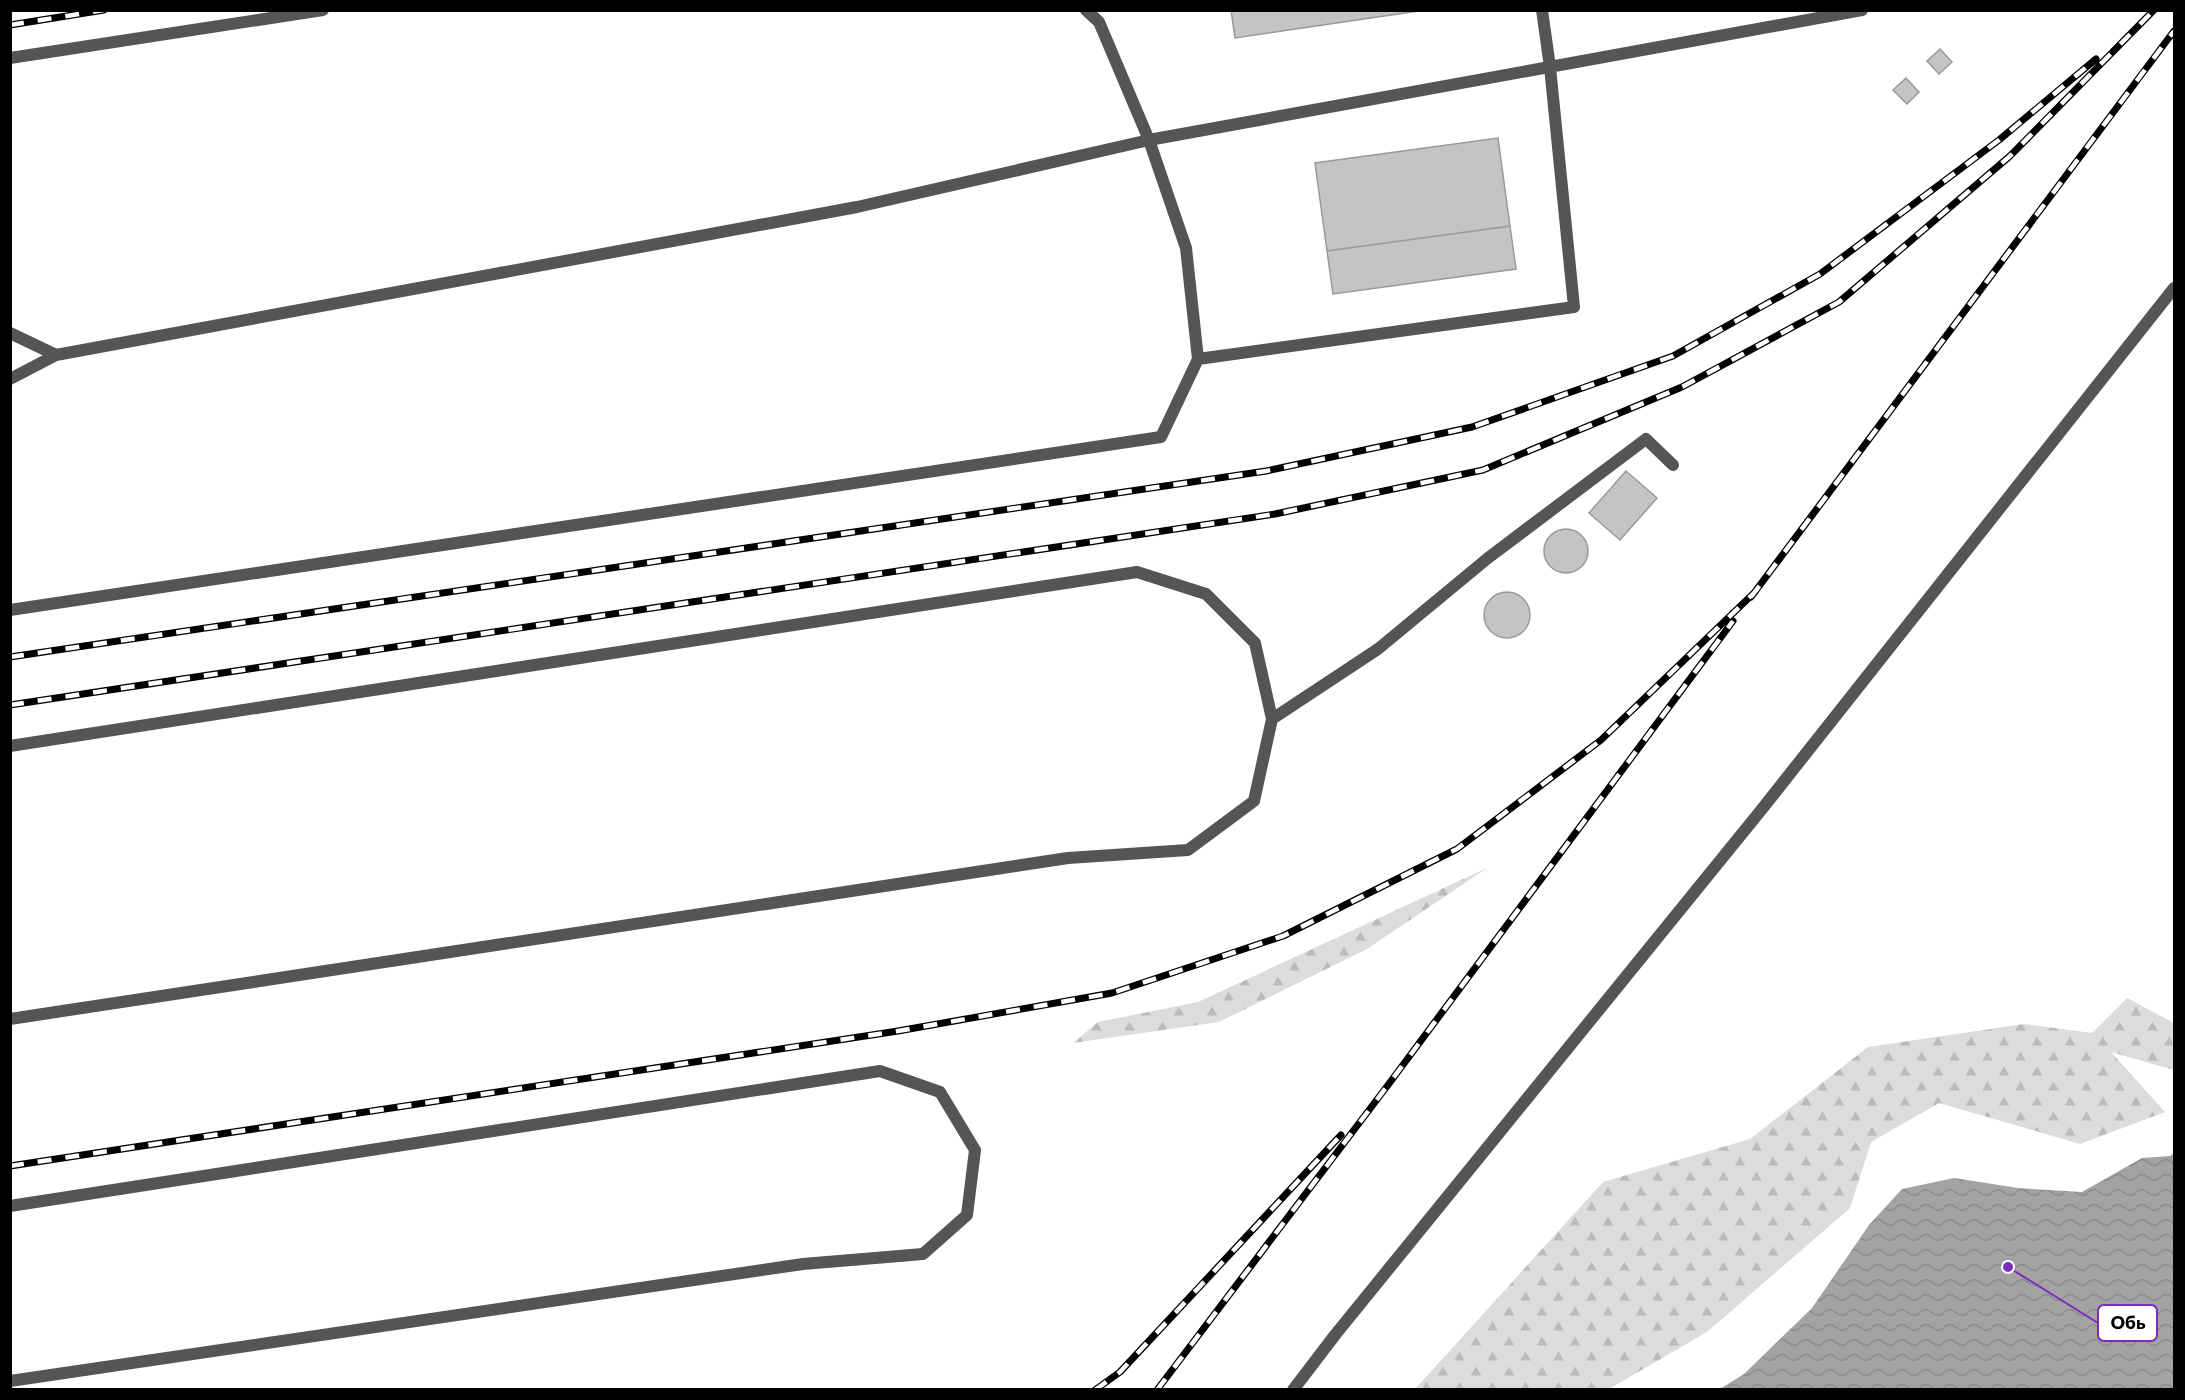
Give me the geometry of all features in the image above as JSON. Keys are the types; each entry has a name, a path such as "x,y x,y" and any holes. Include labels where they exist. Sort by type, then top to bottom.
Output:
{"street":[{"path":"10,58 323,10"},
{"path":"10,610 1161,437 1198,358 1186,248 1149,140 1099,22 1086,10"},
{"path":"1198,358 1574,307 1550,67 1542,10"},
{"path":"10,379 56,355 857,207 1149,140 1862,10"},
{"path":"1293,1389 1762,809 2175,288"},
{"path":"10,333 56,355"},
{"path":"1272,719 1378,649 1488,558 1646,439 1673,465"},
{"path":"10,746 1137,572 1206,594 1255,643 1272,719 1254,801 1188,850 1068,858 10,1019"},
{"path":"10,1206 880,1071 940,1092 975,1150 967,1215 923,1254 803,1264 10,1381"}],"green space":[{"path":"1487,868 1367,949 1219,1022 1073,1043 1098,1022 1198,1002"},
{"path":"2127,998 2174,1023 2174,1070 2111,1052 2165,1112 2080,1144 1939,1103 1871,1142 1850,1208 1707,1332 1609,1389 1415,1389 1603,1182 1750,1139 1868,1047 2024,1024 2092,1033"}],"water":[{"path":"2174,1153 2174,1389 1720,1389 1744,1374 1812,1308 1869,1225 1902,1189 1954,1178 2018,1188 2082,1192 2142,1158 2170,1156"}],"building":[{"path":"1231,10 1418,10 1418,11 1235,38"},
{"path":"1940,49 1952,62 1939,74 1927,61"},
{"path":"1906,78 1919,92 1907,104 1893,90"},
{"path":"1498,138 1510,226 1327,251 1315,163"},
{"path":"1510,226 1516,269 1333,294 1327,251"},
{"path":"1626,471 1657,498 1620,540 1589,513"},
{"path":"1566,529 1575,530 1582,535 1587,542 1587,560 1582,567 1575,572 1566,573 1557,572 1550,567 1545,560 1544,551 1545,542 1550,535 1557,530"},
{"path":"1507,592 1523,599 1530,615 1523,631 1507,638 1491,631 1484,615 1491,599"}],"railway":[{"path":"10,25 104,10"},
{"path":"10,705 1275,514 1483,470 1682,387 1839,302 2010,156 2154,10"},
{"path":"1751,597 2174,31"},
{"path":"10,657 1266,471 1472,427 1673,356 1820,274 1999,140 2096,59"},
{"path":"10,1166 898,1031 1112,993 1283,936 1457,849 1601,740 1755,592"},
{"path":"1157,1390 1388,1085 1733,621"},
{"path":"1095,1390 1120,1372 1341,1135"}],"place":[{"name":"Обь","path":"2008,1267"}]}
